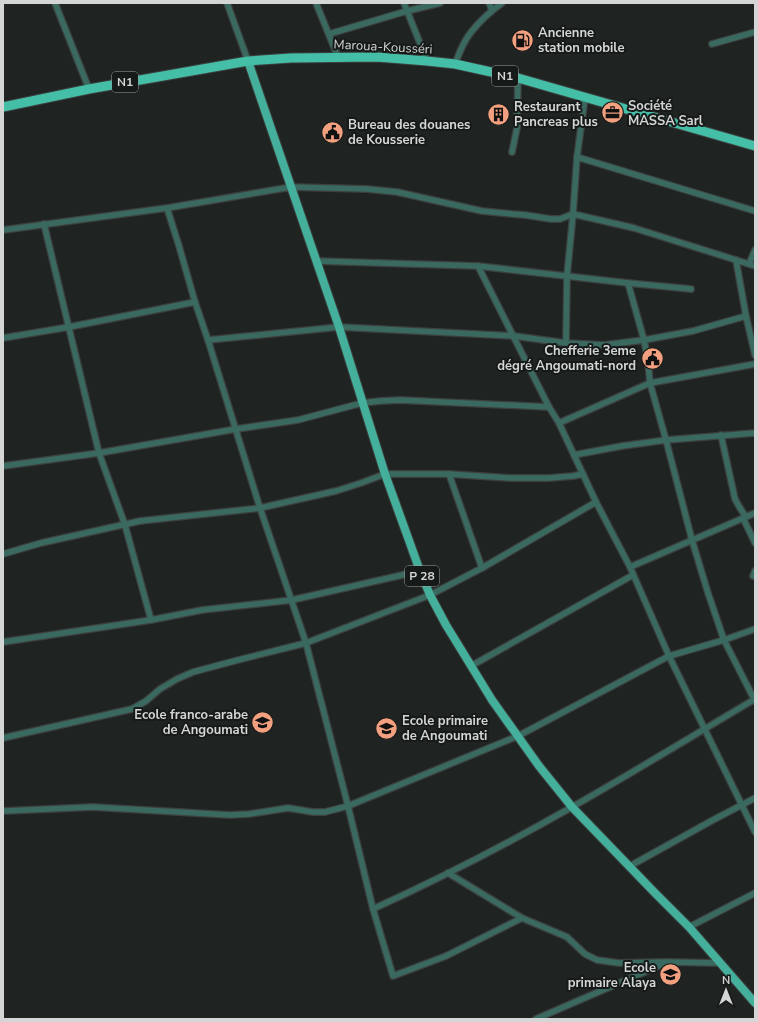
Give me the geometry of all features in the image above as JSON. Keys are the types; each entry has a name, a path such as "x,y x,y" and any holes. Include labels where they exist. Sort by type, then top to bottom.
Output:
{"highway":[{"name":"Maroua-Kousséri","path":"3,107 89,89 248,61 291,58 378,57 426,60 455,64 518,78 755,146"}],"main road":[{"name":"P 28","path":"248,61 339,327 385,474 420,571 430,595 446,625 492,700 539,766 572,807 690,927 719,963 752,993 755,1003"}],"street":[{"path":"55,3 89,89"},
{"path":"226,3 248,61"},
{"path":"316,3 338,57"},
{"path":"404,3 426,60"},
{"path":"329,34 440,3"},
{"path":"489,3 492,10"},
{"path":"455,64 471,32 492,10 502,3"},
{"path":"712,44 755,32"},
{"path":"512,152 517,128 518,78"},
{"path":"566,343 567,276 577,157 585,97"},
{"path":"577,157 755,211"},
{"path":"3,230 167,208 291,187 367,189 390,191 482,211 551,219 560,219 573,214 634,228 752,265 755,250"},
{"path":"167,208 260,508 306,643 348,806 372,909 393,976 446,956 522,918"},
{"path":"44,224 99,454 125,526 150,620"},
{"path":"736,260 755,355"},
{"path":"316,261 478,266 691,289"},
{"path":"478,266 549,407 559,423 596,502 630,567 669,656 755,832"},
{"path":"372,909 421,887 572,807 755,700 724,640 708,594 650,383 644,340 628,283"},
{"path":"3,338 69,328 195,302"},
{"path":"208,340 339,327 514,336 566,343 604,345 644,340 692,331 746,316"},
{"path":"559,423 650,383 755,364"},
{"path":"3,466 99,454 236,429 298,420 362,403 380,401 400,400 549,407"},
{"path":"574,455 666,440 755,433"},
{"path":"721,435 735,499 755,542"},
{"path":"3,554 41,543 148,520 260,508 336,491 385,474 449,474 510,478 550,478 583,474"},
{"path":"449,474 482,568"},
{"path":"3,738 132,709 146,701 160,689 193,672 306,643 430,595 482,568 596,502"},
{"path":"630,567 755,513"},
{"path":"3,642 150,620 202,610 292,600 420,571"},
{"path":"471,666 633,575"},
{"path":"3,811 93,807 230,815 249,814 288,808 313,812 325,812 348,806 518,736 669,656 724,640 755,629"},
{"path":"630,866 755,798"},
{"path":"448,873 522,918 567,937 585,954 597,960 619,963 719,963"},
{"path":"690,927 755,893"},
{"path":"536,1019 666,962"}],"place":[{"name":"Ancienne station mobile","path":"522,40"},
{"name":"Société MASSA Sarl","path":"613,113"},
{"name":"Restaurant Pancreas plus","path":"499,114"},
{"name":"Bureau des douanes de Kousserie","path":"333,132"},
{"name":"Chefferie 3eme dégré Angoumati-nord","path":"652,358"},
{"name":"Ecole franco-arabe de Angoumati","path":"263,722"},
{"name":"Ecole primaire de Angoumati","path":"387,728"},
{"name":"Ecole primaire Alaya","path":"671,975"}]}
